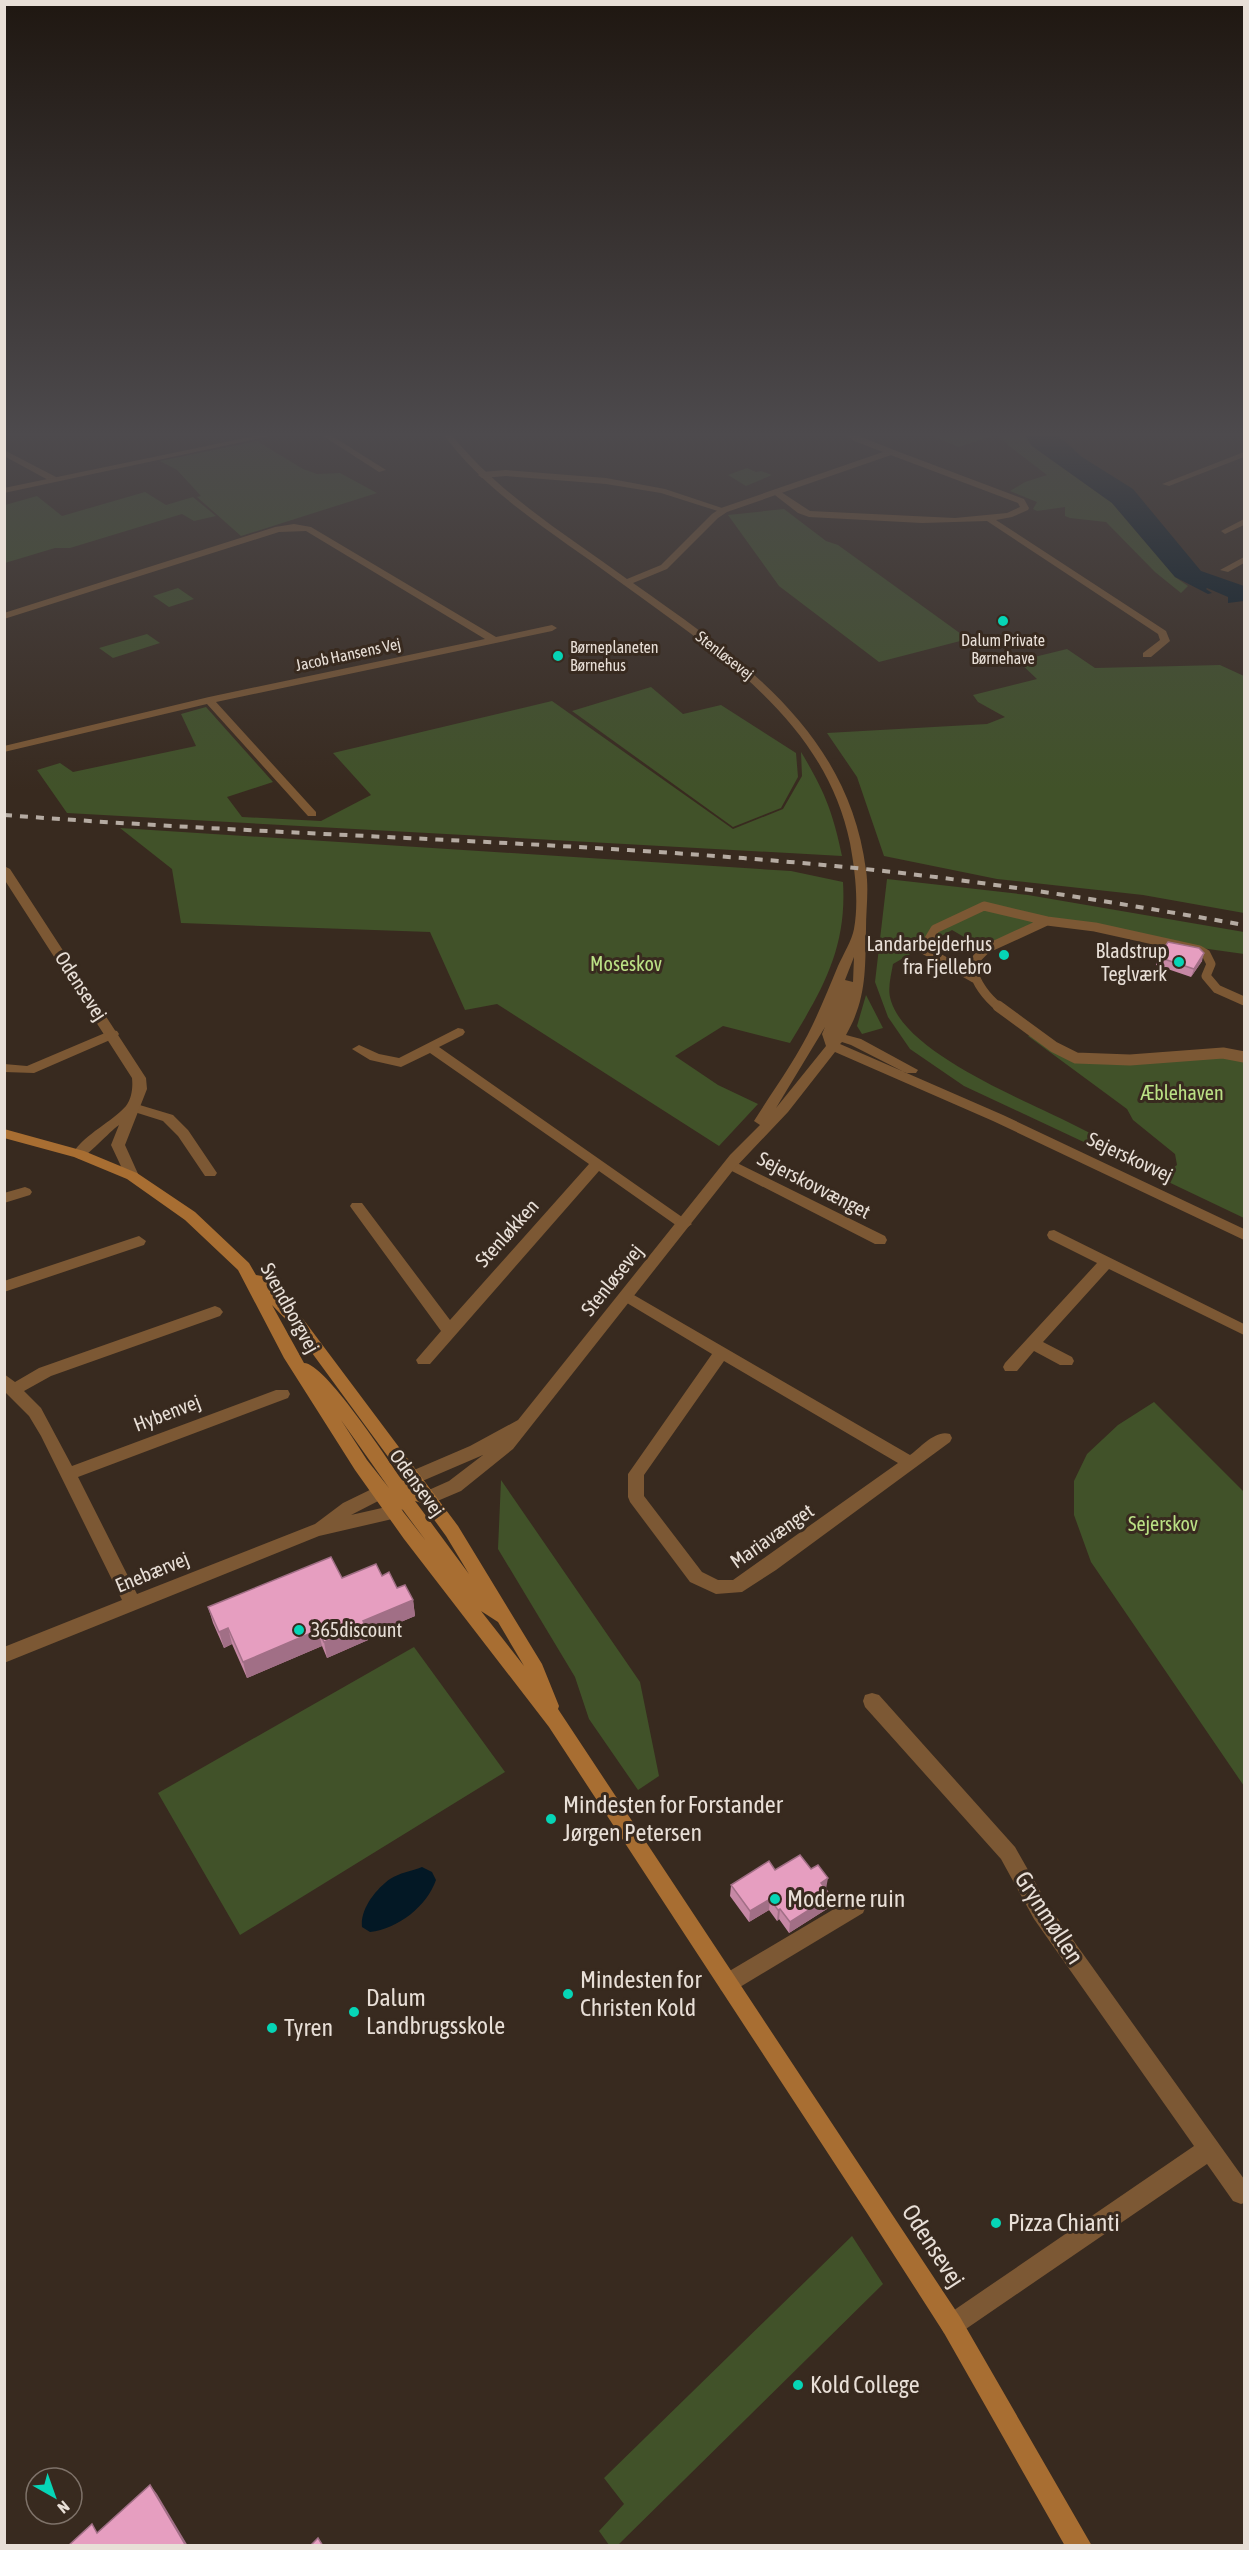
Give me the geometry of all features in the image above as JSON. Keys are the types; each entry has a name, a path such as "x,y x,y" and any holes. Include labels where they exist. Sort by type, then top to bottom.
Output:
{"main road":[{"name":"Svendborgvej","path":"4,1133 79,1154 132,1176 189,1216 244,1268 290,1354 326,1387 388,1489"},
{"name":"Odensevej","path":"244,1268 298,1323 452,1530 536,1670 556,1721"},
{"path":"388,1489 413,1478"},
{"path":"388,1489 406,1491 428,1498"},
{"path":"388,1489 397,1497 402,1509 477,1599 508,1622"},
{"path":"402,1509 428,1498"},
{"name":"Odensevej","path":"402,1509 556,1721 952,2325 1079,2546"}],"street":[{"path":"4,616 202,553"},
{"path":"347,553 494,640"},
{"name":"Stenløsevej","path":"428,1498 455,1486 507,1445 731,1165 787,1103 834,1039 860,928 863,889 858,848 846,806 828,767 790,714 761,683 736,663 585,553"},
{"path":"626,582 656,572 678,553"},
{"path":"1041,553 1163,633 1165,641 1147,655"},
{"path":"1225,570 1245,560"},
{"name":"Jacob Hansens Vej","path":"4,749 209,700 552,628"},
{"path":"209,700 312,814"},
{"name":"Odensevej","path":"4,869 139,1078 140,1089 118,1145 132,1176"},
{"path":"974,978 923,949 935,929 984,906 1038,917 1047,921 1095,927 1199,950 1206,954 1211,963 1206,976 1208,981 1219,990 1245,1001"},
{"path":"1047,921 979,955 972,968 974,978 985,995 1064,1053 1078,1059 1094,1061 1184,1057 1218,1052 1245,1057"},
{"name":"Stenløsevej","path":"731,1165 812,1039 860,928"},
{"path":"360,1049 375,1057 400,1063 458,1032"},
{"path":"4,1068 28,1070 112,1034"},
{"path":"812,1039 834,1039"},
{"name":"Sejerskovvej","path":"834,1039 939,1084 998,1118 1245,1235"},
{"path":"430,1047 685,1224"},
{"path":"79,1154 97,1135 133,1107 168,1118 183,1133 210,1173"},
{"name":"Stenløkken","path":"424,1360 597,1164"},
{"name":"Sejerskovvænget","path":"731,1165 880,1240"},
{"path":"4,1198 25,1192"},
{"path":"357,1206 449,1330"},
{"path":"1054,1235 1245,1330"},
{"path":"4,1287 139,1241"},
{"path":"1011,1367 1107,1261"},
{"path":"627,1296 910,1463"},
{"path":"133,1604 69,1474 35,1412 10,1385 215,1312"},
{"path":"1032,1343 1066,1361"},
{"name":"Mariavænget","path":"722,1352 636,1474 636,1497 696,1577 716,1587 736,1587 771,1565 944,1438"},
{"name":"Hybenvej","path":"69,1474 282,1394"},
{"name":"Stenløsevej","path":"413,1478 476,1451 524,1421"},
{"name":"Enebærvej","path":"316,1530 349,1508 388,1489"},
{"name":"Enebærvej","path":"4,1655 316,1530 402,1509"},
{"name":"Grynmøllen","path":"872,1701 1008,1853 1041,1912 1241,2193"},
{"path":"728,1983 856,1906"},
{"path":"952,2325 1209,2149"}],"green space":[{"path":"5,553 38,553 5,563"},
{"path":"755,553 849,553 968,639 879,662 779,586"},
{"path":"1136,553 1155,553 1175,577 1188,586 1181,593"},
{"path":"178,588 194,599 169,607 153,596"},
{"path":"147,634 160,643 113,658 99,648"},
{"path":"1067,649 1095,668 1220,665 1244,676 1244,913 1143,895 997,879 884,856 857,777 827,733 987,724 1005,717 978,702 973,695 1037,679 1018,661"},
{"path":"651,687 683,714 721,705 796,753 798,777 781,808 733,827 572,711"},
{"path":"552,701 733,829 783,809 802,776 801,752 827,802 842,856 67,813 37,770 60,763 73,772 196,746 181,714 206,707 273,782 227,797 242,817 321,821 371,795 333,753"},
{"name":"Moseskov","path":"120,828 791,871 843,882 841,927 837,948 822,986 790,1043 723,1026 675,1056 718,1085 758,1104 719,1146 497,1004 465,1010 430,932 181,923 172,869"},
{"path":"887,879 1028,895 1244,932 1244,954 1201,948 1047,918 983,948 952,930 893,964 889,987 891,1001 901,1020 941,1056 995,1087 1089,1132 1156,1168 1152,1174 964,1086 910,1049 888,1017 875,982"},
{"path":"866,995 883,1028 862,1034 857,1026"},
{"name":"Æblehaven","path":"1032,1034 1068,1058 1209,1056 1244,1061 1244,1218 1160,1178 1177,1165 1175,1154 1133,1120 1127,1109 1028,1036"},
{"name":"Sejerskov","path":"1154,1402 1244,1492 1244,1786 1091,1562 1074,1515 1074,1481 1087,1454 1118,1425"},
{"path":"501,1480 640,1682 659,1776 638,1790 589,1719 575,1677 498,1549"},
{"path":"414,1647 505,1772 240,1935 158,1793"},
{"path":"852,2236 883,2284 618,2545 609,2545 599,2531 624,2504 604,2478"}],"water":[{"path":"1155,553 1186,553 1201,571 1244,586 1244,601 1228,603 1228,597 1207,588 1212,593 1208,594 1175,577"},
{"path":"422,1867 432,1872 436,1880 432,1890 419,1907 401,1921 381,1930 370,1932 362,1927 366,1907 379,1888 394,1877"}],"building":[{"path":"1168,942 1199,948 1204,953 1194,969 1158,957"},
{"name":"365discount","path":"331,1557 342,1578 376,1564 382,1576 389,1572 397,1588 405,1585 413,1600 363,1621 365,1625 324,1642 318,1630 243,1662 228,1628 219,1632 208,1607"},
{"name":"Moderne ruin","path":"800,1855 811,1869 818,1865 828,1878 821,1883 831,1896 790,1922 770,1899 750,1911 731,1885 769,1861 775,1870"},
{"path":"150,2485 186,2546 68,2546 92,2524 97,2533"},
{"path":"318,2538 323,2546 310,2546"}],"railway":[{"path":"4,815 628,850 835,866 1040,891 1244,925"}],"place":[{"name":"Dalum Private Børnehave","path":"1003,621"},
{"name":"Børneplaneten Børnehus","path":"558,656"},
{"name":"Landarbejderhus fra Fjellebro","path":"1004,955"},
{"name":"Bladstrup Teglværk","path":"1179,962"},
{"name":"365discount","path":"299,1630"},
{"name":"Mindesten for Forstander Jørgen Petersen","path":"551,1819"},
{"name":"Moderne ruin","path":"775,1899"},
{"name":"Mindesten for Christen Kold","path":"568,1994"},
{"name":"Dalum Landbrugsskole","path":"354,2012"},
{"name":"Tyren","path":"272,2028"},
{"name":"Pizza Chianti","path":"996,2223"},
{"name":"Kold College","path":"798,2385"}]}
